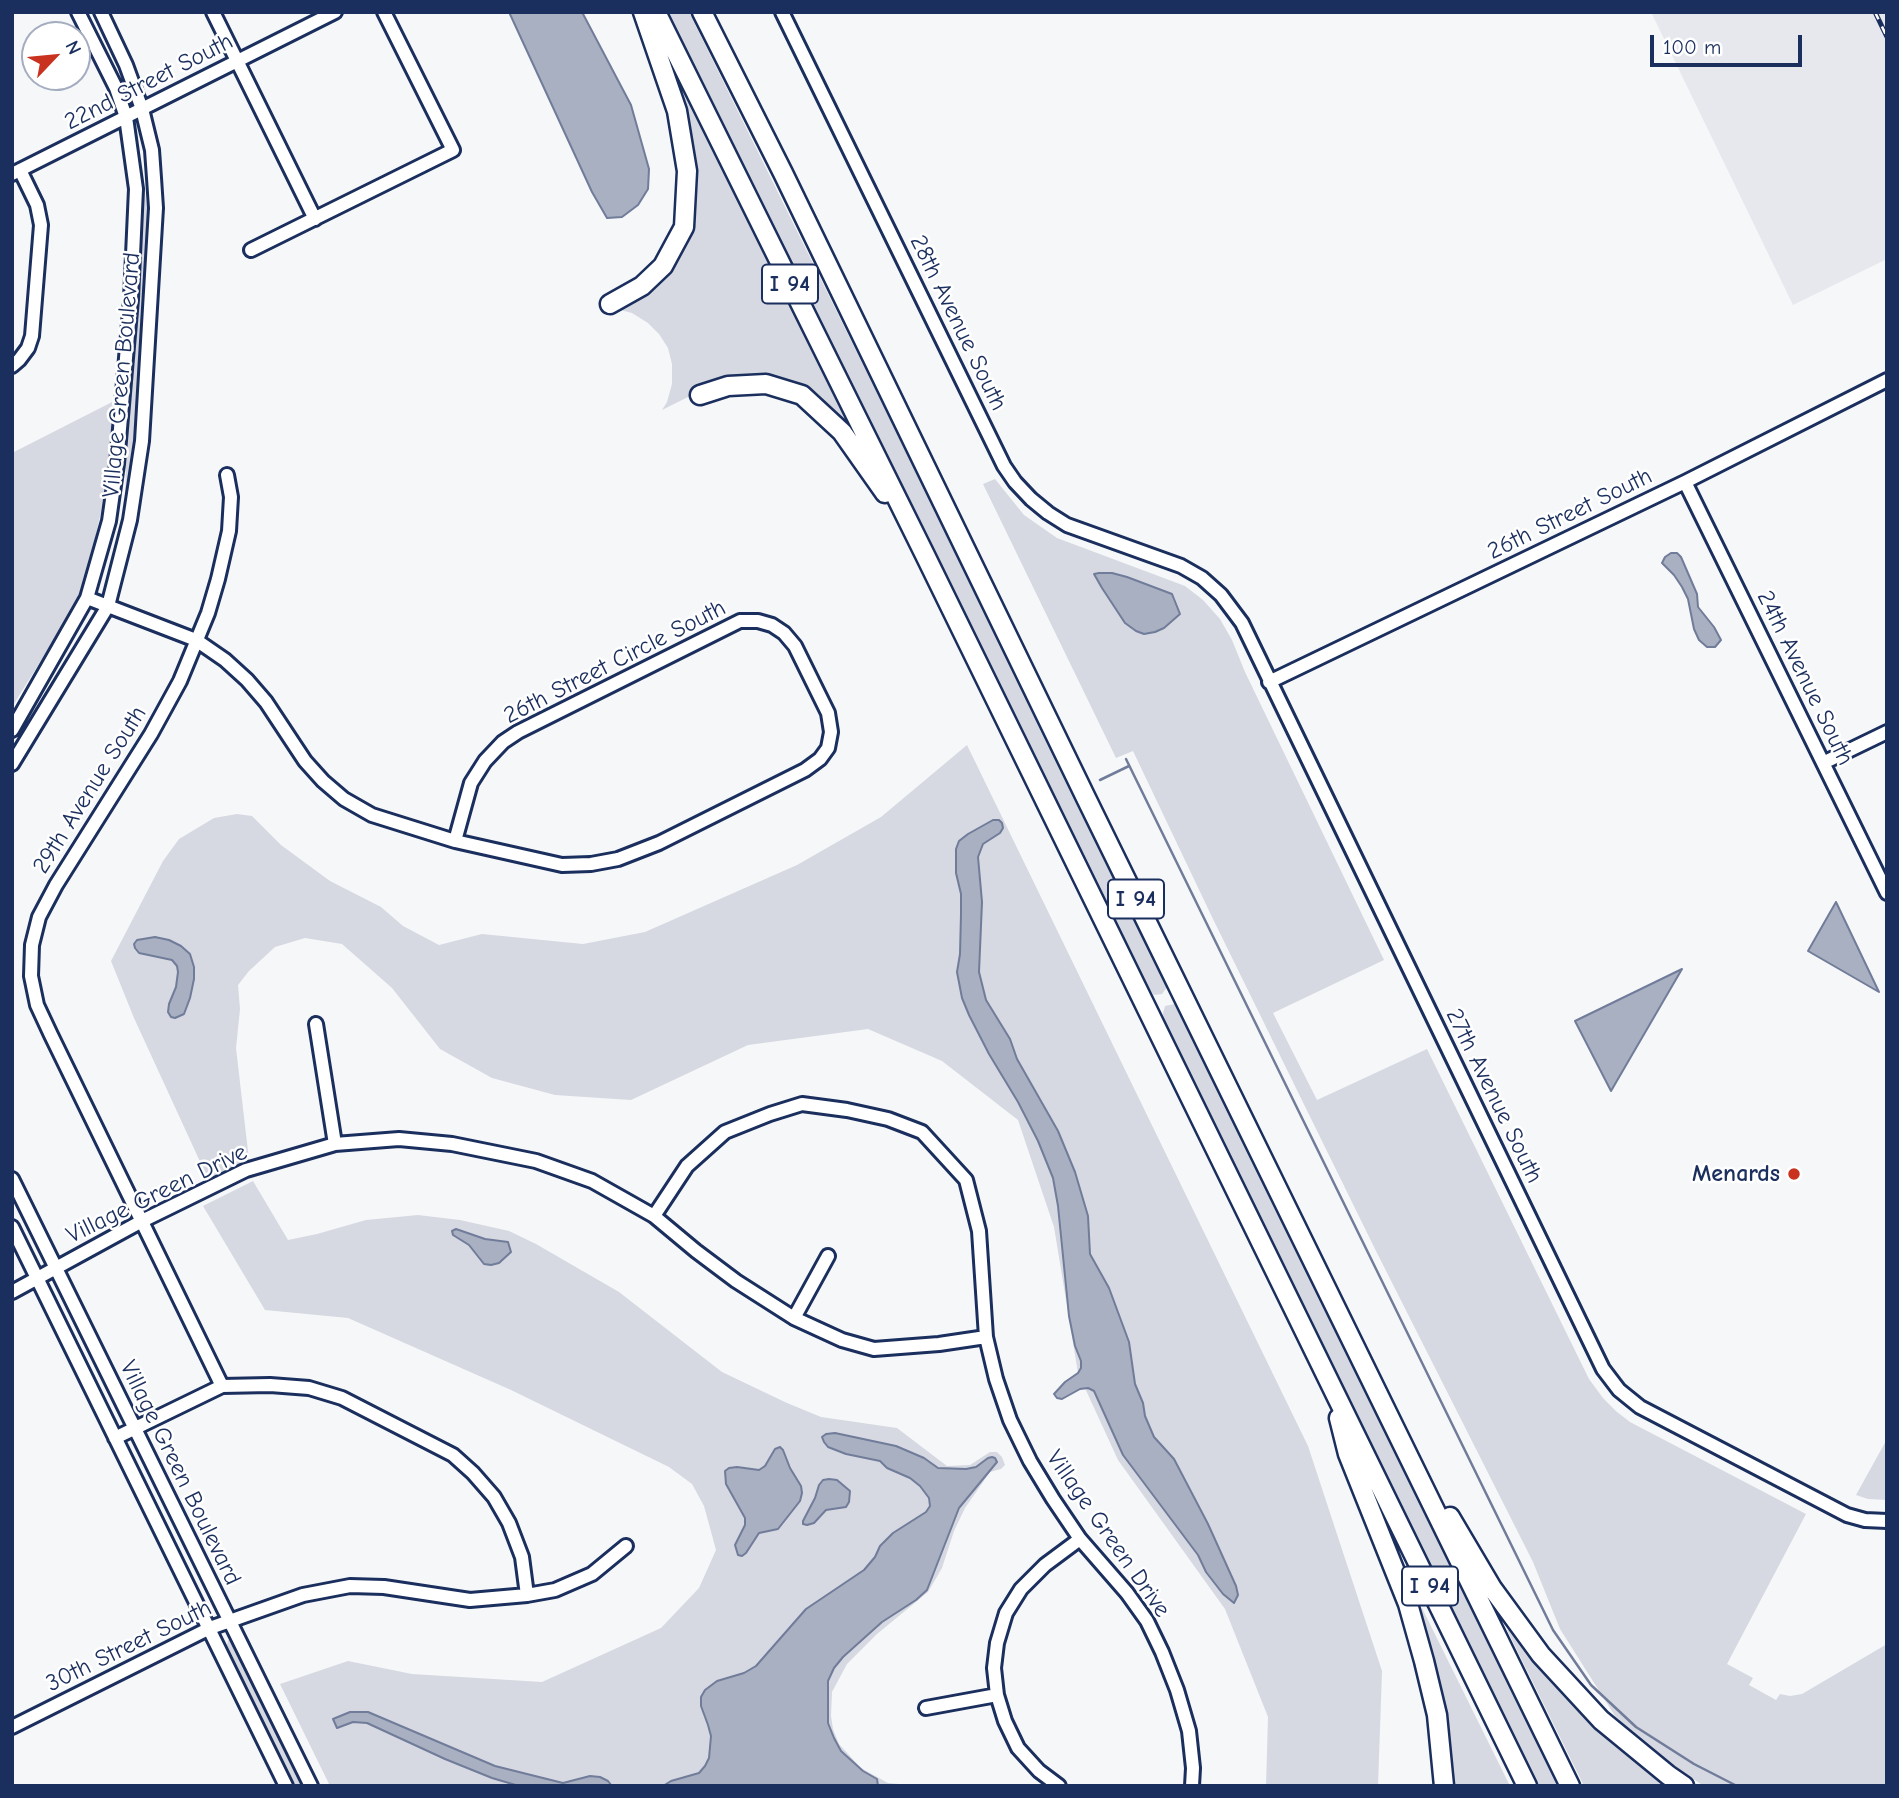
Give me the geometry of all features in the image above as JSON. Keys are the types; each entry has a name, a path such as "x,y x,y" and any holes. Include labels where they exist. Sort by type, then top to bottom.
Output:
{"highway":[{"path":"610,304 642,286 663,265 684,227 687,171 677,111 643,12"},
{"name":"I 94","path":"656,12 925,555 1527,1786"},
{"name":"I 94","path":"702,12 1570,1786"},
{"path":"700,395 728,386 766,384 802,395 842,432 925,555"},
{"path":"1332,1387 1348,1454 1408,1604 1437,1715 1444,1786"},
{"path":"1383,1404 1492,1588 1541,1655 1601,1720 1684,1786"}],"street":[{"name":"Village Green Boulevard","path":"12,730 87,598 109,521 117,464 131,299 136,189 126,117 116,88 78,12"},
{"name":"Village Green Boulevard","path":"12,764 108,606 130,520 142,440 156,208 152,150 142,109 126,65 101,12"},
{"path":"213,12 315,219"},
{"name":"22nd Street South","path":"12,366 28,348 32,336 41,225 37,205 16,172 335,12"},
{"path":"251,250 453,150 384,12"},
{"name":"28th Avenue South","path":"782,12 1004,467 1031,499 1067,525 1181,566"},
{"name":"26th Street South","path":"1269,682 1685,482 1887,380"},
{"name":"29th Avenue South","path":"222,1386 37,1005 31,976 32,945 39,917 56,885 152,734 180,681 211,602 229,531 232,497 227,475"},
{"name":"24th Avenue South","path":"1685,482 1887,893"},
{"name":"27th Avenue South","path":"1181,566 1221,595 1242,623 1603,1369 1619,1390 1640,1407 1847,1514 1865,1520 1887,1521"},
{"name":"26th Street Circle South","path":"87,598 196,640 225,660 266,702 305,761 323,781 344,799 372,815 455,841 562,864 591,864 637,854 805,770 828,748 831,732 828,713 795,646 784,633 772,625 758,621 740,621 503,742 485,761 471,783 455,841"},
{"path":"1823,763 1887,732"},
{"path":"316,1024 335,1144"},
{"path":"654,1216 687,1166 725,1132 802,1104 888,1119 922,1132 966,1180 979,1231 986,1337"},
{"name":"Village Green Drive","path":"12,1292 142,1221 246,1170 335,1144 399,1139 452,1144 536,1161 592,1181 654,1216 736,1281 794,1318 842,1340 874,1349 986,1337 996,1379 1010,1419 1030,1461 1080,1539 1127,1593 1147,1621 1163,1652 1189,1731 1192,1786"},
{"name":"Village Green Boulevard","path":"12,1179 311,1786"},
{"name":"Village Green Boulevard","path":"12,1227 286,1786"},
{"path":"794,1318 828,1256"},
{"path":"115,1438 222,1386 270,1385 309,1388 342,1398 453,1455 473,1473 509,1522 522,1557 527,1595"},
{"path":"1059,1786 1038,1772 1018,1748 1005,1721 997,1695 994,1668 997,1643 1006,1613 1021,1588 1045,1564 1080,1539"},
{"name":"30th Street South","path":"12,1727 210,1628 303,1595 349,1586 384,1587 470,1600 527,1595 555,1590 592,1574 626,1546"},
{"path":"926,1708 997,1695"}],"shaded area":[{"path":"664,12 689,12 1165,977 1167,987 1162,994 1154,995 1144,982"},
{"path":"1651,12 1887,12 1887,259 1793,305"},
{"path":"668,59 856,439 817,396 794,386 710,386 662,410 672,384 672,364 668,348 648,323 632,313 613,308 626,302 693,213 694,154"},
{"path":"142,169 149,222 132,475 125,510 126,458 143,214"},
{"path":"118,399 101,512 78,597 12,707 12,453"},
{"path":"995,479 1024,515 1057,538 1185,586 1203,600 1220,619 1384,960 1273,1013 1317,1100 1427,1049 1589,1379 1603,1398 1630,1422 1806,1514 1727,1664 1753,1678 1749,1685 1776,1700 1780,1694 1802,1694 1887,1644 1887,1786 1704,1786 1638,1738 1615,1716 1560,1629 1533,1562 1375,1249 1133,751 1116,758 983,484","holes":["1099,573 1112,573 1172,594 1173,621 1155,632 1125,623 1102,588"]},
{"path":"967,745 1308,1446 1382,1671 1378,1786 1266,1786 1268,1717 1225,1609 1118,1460 1078,1373 1054,1227 1018,1120 942,1061 868,1029 748,1045 631,1100 555,1095 492,1078 440,1049 392,988 342,944 305,938 275,947 238,985 240,1009 236,1048 249,1160 208,1179 134,1018 111,961 163,861 179,839 214,818 237,814 252,816 281,845 330,881 381,907 403,926 439,945 482,934 583,944 645,932 797,865 881,817"},
{"path":"1175,1004 1558,1786 1539,1786 1164,1024 1165,1006"},
{"path":"253,1181 288,1240 366,1220 418,1215 460,1220 509,1231 619,1292 722,1372 787,1403 821,1417 897,1428 947,1466 970,1465 990,1452 997,1452 1005,1465 990,1472 965,1508 942,1568 928,1592 877,1634 847,1664 832,1692 833,1729 839,1744 861,1768 888,1783 921,1786 330,1786 280,1684 348,1661 412,1674 542,1682 661,1628 699,1588 716,1550 704,1506 692,1484 669,1467 511,1390 348,1318 265,1310 203,1206"},
{"path":"1887,1439 1887,1500 1856,1495"},
{"path":"1422,1608 1510,1786 1451,1786 1418,1611"},
{"path":"1513,1628 1674,1786 1584,1786 1507,1630"},
{"path":"228,1640 233,1641 304,1786 296,1786 227,1645"}],"water":[{"path":"509,12 582,12 631,105 649,169 648,189 638,205 622,217 607,218 592,192"},
{"path":"1671,553 1677,553 1681,557 1697,594 1698,607 1721,640 1715,647 1707,647 1699,640 1688,599 1674,575 1662,563"},
{"path":"1094,574 1127,577 1172,594 1180,614 1155,632 1144,634 1136,631 1125,623 1102,588"},
{"path":"993,820 999,820 1003,828 983,844 978,857 982,902 979,972 986,1000 1010,1039 1017,1059 1058,1131 1075,1172 1088,1216 1090,1254 1109,1288 1129,1342 1135,1384 1145,1416 1154,1437 1174,1459 1208,1524 1236,1586 1238,1595 1234,1603 1223,1594 1206,1572 1198,1555 1123,1455 1094,1391 1088,1388 1080,1389 1062,1399 1054,1394 1078,1373 1081,1361 1069,1316 1053,1178 1018,1102 969,1015 962,998 957,972 961,894 956,873 956,849 959,841"},
{"path":"1836,902 1879,992 1808,951"},
{"path":"155,937 181,946 190,954 194,967 190,998 184,1014 175,1018 168,1012 176,987 177,966 172,960 139,953 134,944 137,940"},
{"path":"1682,969 1611,1091 1575,1021"},
{"path":"456,1229 485,1239 508,1242 511,1252 499,1263 484,1264 469,1245 453,1235 452,1231"},
{"path":"835,1433 896,1446 924,1458 938,1468 976,1467 992,1457 997,1462 959,1508 927,1590 882,1622 843,1657 828,1681 828,1723 834,1738 841,1751 863,1771 877,1779 878,1786 663,1786 699,1773 709,1758 711,1736 701,1706 701,1697 705,1690 717,1681 744,1673 756,1666 806,1609 864,1570 880,1546 893,1533 926,1512 930,1506 929,1498 910,1478 887,1468 880,1461 828,1447 822,1437"},
{"path":"780,1447 801,1486 800,1501 778,1529 759,1533 746,1553 738,1555 735,1545 745,1525 745,1518 726,1484 725,1471 737,1467 759,1470 765,1466 775,1449"},
{"path":"823,1480 837,1480 850,1491 849,1502 846,1507 826,1510 814,1523 803,1524 819,1485"},
{"path":"350,1712 368,1712 495,1766 563,1783 590,1776 600,1777 612,1786 519,1786 445,1759 367,1723 353,1722 337,1728 333,1719"}],"waterway":[{"path":"1126,759 1553,1630 1591,1685 1636,1727 1694,1764 1737,1786"},
{"path":"1100,780 1129,766"}],"railway":[{"path":"1875,12 1887,37"}],"place":[{"name":"Menards","path":"1794,1174"}]}
